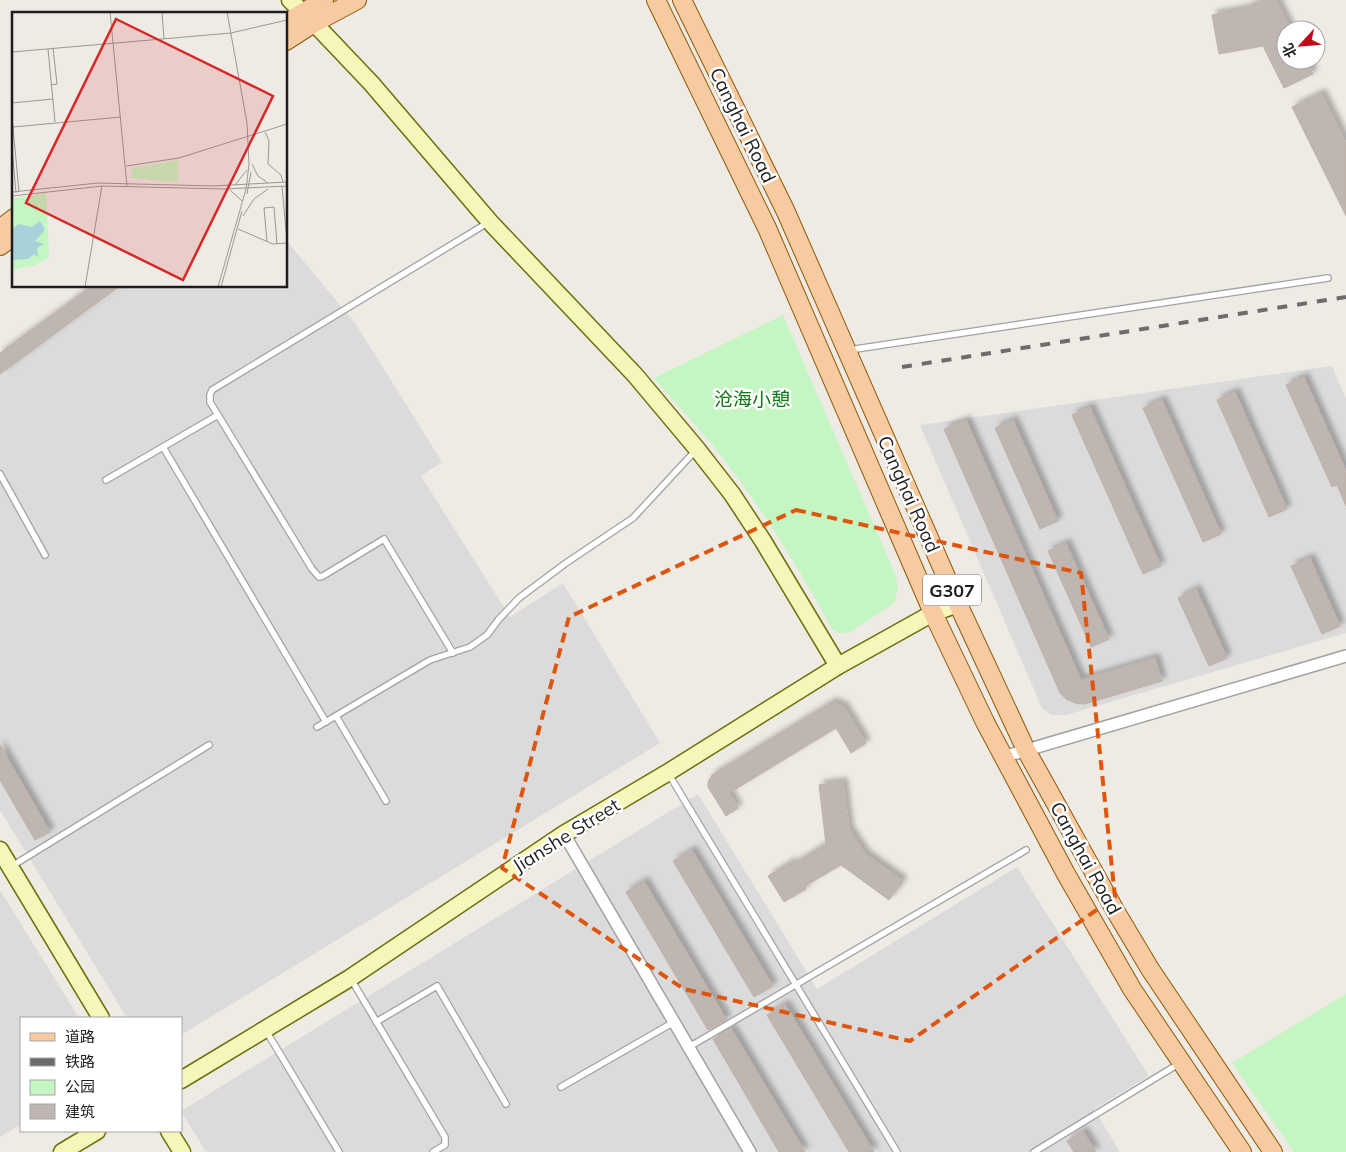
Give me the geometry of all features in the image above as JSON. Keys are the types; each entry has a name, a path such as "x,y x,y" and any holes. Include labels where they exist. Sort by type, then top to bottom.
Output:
{"main road":[{"path":"288,39 324,0"},
{"path":"288,23 308,18 357,0"},
{"name":"Canghai Road","path":"656,0 767,228 933,613 1003,757 1075,891 1132,989 1242,1152"},
{"name":"Canghai Road","path":"682,0 786,212 958,604 1026,750 1116,912 1150,969 1273,1152"},
{"path":"687,0 693,22"},
{"path":"0,229 12,220"},
{"path":"0,246 12,237"}],"street":[{"path":"290,0 371,83 490,222 635,375 697,449 732,494 763,541 838,666"},
{"name":"Jianshe Street","path":"182,1079 350,978 564,834 667,773 838,666 933,613 958,604"},
{"path":"1003,757 1346,656"},
{"path":"564,834 750,1152"},
{"path":"0,850 100,1017"},
{"path":"62,1152 95,1132"},
{"path":"170,1132 182,1152"}],"lane":[{"path":"453,653 384,540 323,576 319,577 315,573 210,402 210,395 212,390 490,222"},
{"path":"847,350 1328,278"},
{"path":"106,480 218,415"},
{"path":"163,447 326,722"},
{"path":"317,727 430,660 470,647 487,635 499,618 519,598 566,563 633,518 697,449"},
{"path":"0,474 45,555"},
{"path":"336,716 386,801"},
{"path":"10,867 209,745"},
{"path":"667,773 898,1152"},
{"path":"689,1047 1026,850"},
{"path":"350,978 445,1137 445,1145 433,1152"},
{"path":"376,1022 437,986 506,1104"},
{"path":"561,1087 674,1022"},
{"path":"265,1029 339,1152"},
{"path":"1034,1152 1181,1062"}],"highlighted area":[{"path":"796,510 1081,573 1115,897 910,1041 684,989 502,868 569,617"}],"shaded area":[{"path":"288,242 355,323 442,462 421,476 510,617 563,583 660,743 182,1034 182,1017 126,1017 0,810 0,374 120,288 288,288"},
{"path":"1332,366 1346,399 1346,633 1066,715 1052,715 1042,708 920,425"},
{"path":"698,794 817,989 1017,867 1149,1076 1094,1109 1120,1152 206,1152 182,1110"},
{"path":"0,890 78,1017 20,1017 20,1125 0,1137"}],"green space":[{"name":"沧海小憩","path":"783,315 896,576 898,589 894,603 850,632 841,634 832,629 779,539 735,474 711,443 654,378"},
{"path":"1346,994 1346,1152 1294,1152 1232,1063"}],"building":[{"path":"1262,0 1276,0 1286,20 1276,20 1276,70 1311,70 1313,74 1284,88 1263,46 1219,54 1212,15 1245,9"},
{"path":"1321,93 1346,143 1346,216 1292,107"},
{"path":"89,288 117,288 0,374 0,353"},
{"path":"1304,377 1346,471 1346,506 1337,485 1332,487 1286,385"},
{"path":"1235,392 1287,509 1269,517 1217,400"},
{"path":"1162,400 1221,534 1203,542 1143,408"},
{"path":"1090,407 1161,566 1143,574 1072,415"},
{"path":"966,420 1081,680 1155,658 1162,681 1085,704 1075,703 1066,699 1060,693 944,429"},
{"path":"1013,420 1058,521 1040,529 995,428"},
{"path":"1066,543 1109,639 1091,647 1048,551"},
{"path":"1310,558 1340,626 1322,634 1291,566"},
{"path":"1196,589 1227,658 1209,666 1178,598"},
{"path":"832,702 844,707 866,743 851,753 836,728 729,793 738,808 726,816 708,787 708,782 712,775"},
{"path":"0,745 50,832 35,840 0,780"},
{"path":"843,782 849,829 865,854 903,881 889,900 841,865 805,886 806,889 784,902 768,876 791,862 792,865 826,844 819,785"},
{"path":"692,850 773,986 754,997 673,861"},
{"path":"644,881 725,1017 726,1020 708,1030 626,892"},
{"path":"785,1004 874,1152 849,1152 767,1015"},
{"path":"731,1028 805,1152 779,1152 713,1039"},
{"path":"1083,1131 1096,1152 1074,1152 1067,1141"}],"railway":[{"path":"902,367 1346,297"}]}
